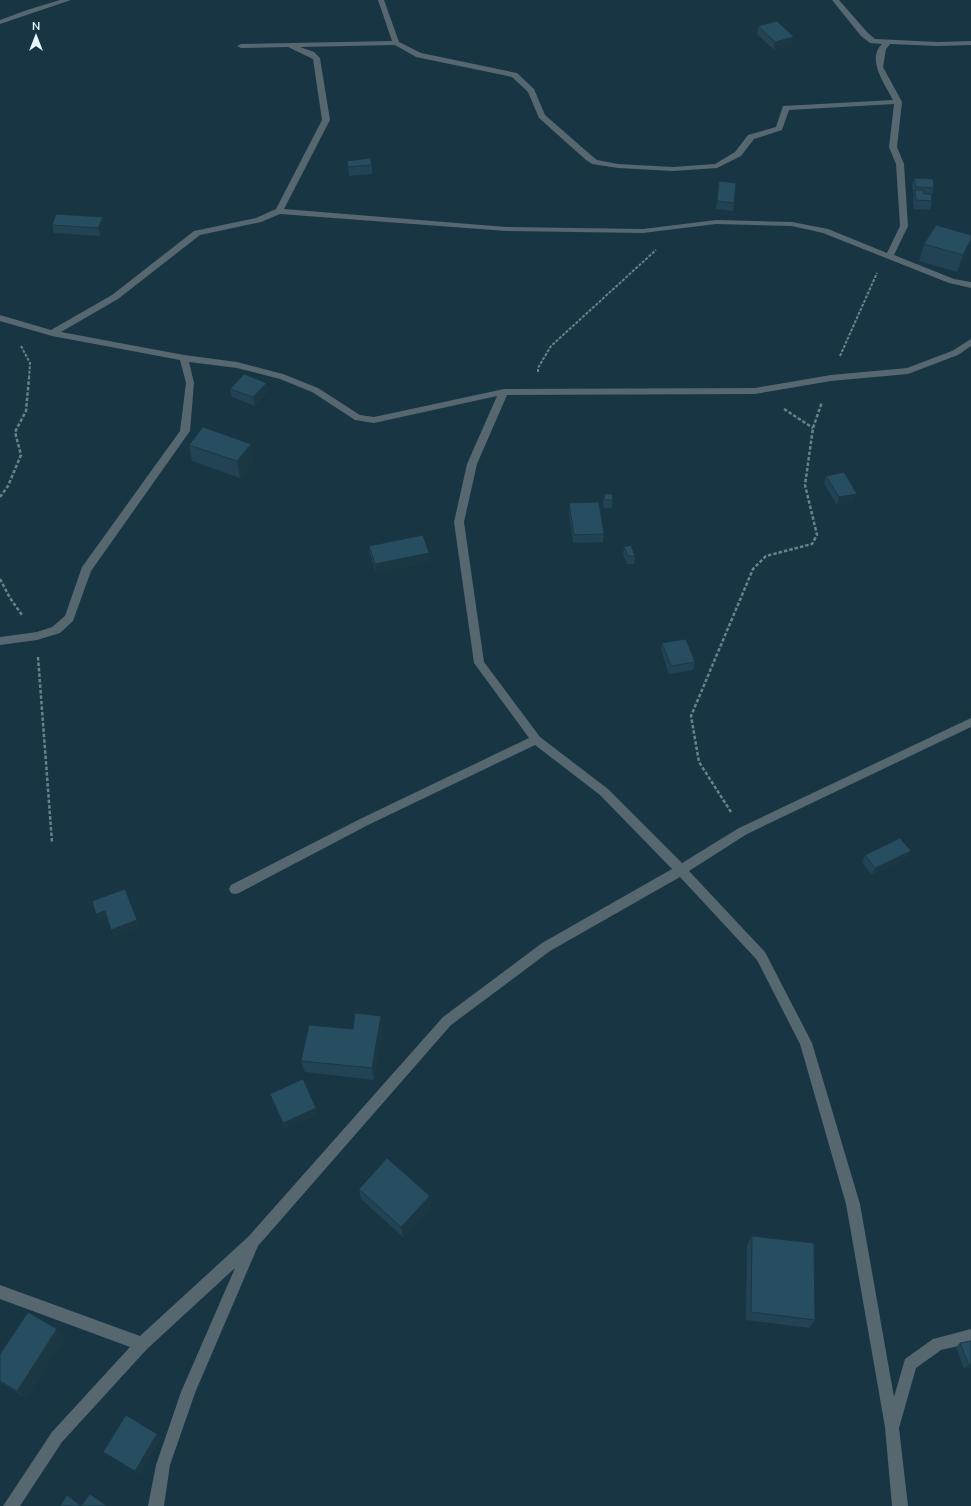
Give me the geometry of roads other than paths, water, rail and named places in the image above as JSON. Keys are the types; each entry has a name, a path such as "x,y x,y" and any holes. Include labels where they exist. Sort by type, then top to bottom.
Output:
{"street":[{"path":"0,22 29,10 68,0"},
{"path":"381,0 396,43"},
{"path":"835,0 864,34 873,41 938,44 971,43"},
{"path":"888,42 882,48 879,67 898,102 893,147 900,164 904,226 890,256"},
{"path":"241,46 396,43 419,55 514,75 531,91 542,116 589,158 595,162 618,166 673,169 717,166 738,154 751,137 779,128 786,108 898,102"},
{"path":"279,211 326,120 316,58 311,54 289,45"},
{"path":"52,333 115,297 197,233 258,220 279,211 506,229 643,231 716,222 792,224 825,231 952,280 971,285"},
{"path":"4,319 52,333 184,358 237,365 283,377 315,390 358,418 374,420 504,392 755,391 831,378 908,371 955,353 971,342"},
{"path":"0,641 37,636 56,630 69,618 86,570 185,431 190,383 184,358"},
{"path":"504,392 472,464 459,522 479,663 536,740 604,792 681,870 760,956 806,1043 853,1204 892,1427 900,1506"},
{"path":"11,1506 57,1437 142,1344 254,1241 447,1021 546,947 681,870 743,831 971,722"},
{"path":"235,889 364,822 536,740"},
{"path":"156,1506 163,1465 188,1392 254,1241"},
{"path":"0,1292 142,1344"},
{"path":"892,1427 910,1364 938,1344 971,1336"}]}
